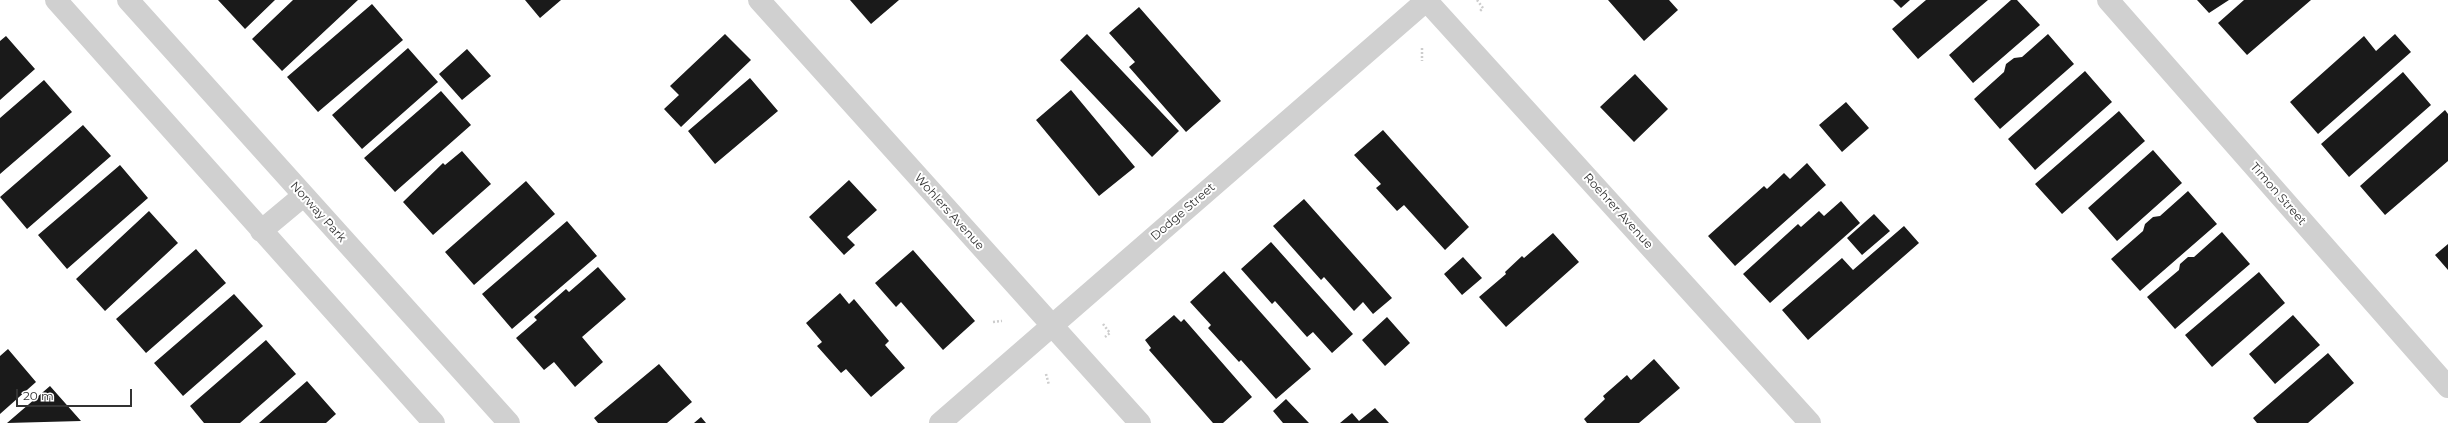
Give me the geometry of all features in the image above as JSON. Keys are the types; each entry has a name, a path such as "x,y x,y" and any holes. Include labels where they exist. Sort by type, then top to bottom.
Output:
{"street":[{"path":"56,0 434,423"},
{"name":"Norway Park","path":"128,0 509,423"},
{"name":"Wohlers Avenue","path":"759,0 1140,423"},
{"name":"Dodge Street","path":"940,423 1426,0"},
{"name":"Roehrer Avenue","path":"1426,0 1810,423"},
{"name":"Timon Street","path":"2108,0 2448,387"},
{"path":"261,231 303,196"}],"path":[{"path":"1477,0 1483,8"},
{"path":"1422,48 1422,61"},
{"path":"993,322 1002,321"},
{"path":"1100,321 1110,333"},
{"path":"1046,374 1049,385"}],"building":[{"path":"218,0 275,0 245,29"},
{"path":"293,0 358,0 282,71 252,39"},
{"path":"525,0 561,0 540,18"},
{"path":"850,0 899,0 871,24"},
{"path":"1608,0 1669,0 1678,10 1644,41"},
{"path":"1893,0 1910,0 1901,8"},
{"path":"1926,0 1988,0 1918,59 1892,29"},
{"path":"2011,0 2017,0 2040,25 1973,83 1949,55"},
{"path":"2197,0 2229,0 2209,13"},
{"path":"2244,0 2311,0 2247,55 2218,23"},
{"path":"372,4 403,40 318,112 287,77"},
{"path":"1139,7 1221,101 1186,132 1129,67 1135,62 1109,33"},
{"path":"725,34 751,60 681,127 664,109 679,95 670,86"},
{"path":"1087,34 1179,131 1152,157 1060,60"},
{"path":"2048,34 2074,64 2000,129 1974,99 2004,72 2006,64 2014,58 2022,57"},
{"path":"2395,34 2411,52 2318,134 2290,102 2364,36 2376,51"},
{"path":"6,36 35,69 0,100 0,41"},
{"path":"408,48 438,82 362,149 332,115"},
{"path":"467,49 491,76 462,100 439,74"},
{"path":"2085,71 2112,102 2035,170 2008,139"},
{"path":"2403,72 2431,105 2349,177 2321,144"},
{"path":"1635,74 1668,109 1634,142 1600,107"},
{"path":"750,78 778,111 715,164 688,131"},
{"path":"44,80 72,112 0,174 0,118"},
{"path":"1071,90 1135,167 1099,196 1036,120"},
{"path":"441,91 471,125 395,192 364,158"},
{"path":"1846,102 1869,128 1842,152 1819,125"},
{"path":"2445,110 2448,114 2448,161 2385,215 2360,186"},
{"path":"2119,111 2145,141 2062,214 2035,184"},
{"path":"83,125 111,156 27,229 0,197"},
{"path":"1383,130 1469,227 1445,250 1404,205 1397,211 1376,188 1381,184 1354,155"},
{"path":"2153,150 2182,183 2117,241 2088,208"},
{"path":"462,151 491,184 433,235 403,202 443,163 445,165"},
{"path":"1807,163 1826,185 1735,266 1708,236 1764,186 1767,189 1784,173 1790,179"},
{"path":"120,165 148,198 67,269 38,235"},
{"path":"849,180 877,210 847,237 855,245 844,255 809,217"},
{"path":"526,181 555,214 474,285 445,252"},
{"path":"2188,191 2217,224 2140,291 2111,259 2143,231 2145,224 2153,217 2160,216"},
{"path":"1304,199 1392,298 1373,314 1363,302 1354,311 1324,277 1321,280 1273,226"},
{"path":"1841,201 1860,223 1770,303 1743,274 1798,224 1801,227 1819,211 1824,216"},
{"path":"149,211 178,243 105,311 76,279"},
{"path":"1874,214 1890,231 1862,255 1847,238"},
{"path":"567,221 597,256 512,329 482,294"},
{"path":"1904,226 1919,243 1808,340 1782,310 1842,258 1853,270"},
{"path":"2222,232 2250,264 2175,329 2147,297 2179,270 2180,264 2188,257 2194,257"},
{"path":"1553,233 1579,262 1506,327 1479,297 1506,274 1505,272 1522,256 1524,258"},
{"path":"1271,242 1353,334 1332,353 1313,332 1307,337 1275,301 1272,304 1241,269"},
{"path":"2448,244 2448,270 2435,255"},
{"path":"196,249 226,283 146,353 116,319"},
{"path":"913,250 975,321 943,350 901,302 896,307 875,283"},
{"path":"1463,257 1482,278 1462,295 1444,274"},
{"path":"598,267 626,299 582,337 603,362 575,387 554,362 544,370 516,338 537,320 534,317 566,289 569,292"},
{"path":"1224,271 1311,369 1276,399 1241,360 1239,362 1208,328 1211,325 1190,302"},
{"path":"2259,272 2285,303 2212,367 2185,335"},
{"path":"840,293 849,304 854,299 889,341 885,345 905,368 871,397 846,369 841,373 817,346 822,342 806,323"},
{"path":"234,294 263,326 183,396 154,363"},
{"path":"1174,315 1181,322 1184,319 1252,397 1223,423 1213,423 1149,350 1151,348 1145,340"},
{"path":"2293,315 2320,345 2275,384 2249,354"},
{"path":"1387,317 1410,343 1385,366 1362,340"},
{"path":"266,340 296,374 240,423 204,423 190,406"},
{"path":"8,349 36,382 0,414 0,356"},
{"path":"2328,353 2354,383 2308,423 2257,423 2253,418"},
{"path":"1654,359 1680,388 1639,423 1587,423 1584,419 1605,399 1603,396 1627,375 1631,380"},
{"path":"659,364 692,402 667,423 598,423 594,418"},
{"path":"307,381 336,414 326,423 259,423"},
{"path":"50,386 81,421 7,423"},
{"path":"1286,399 1309,423 1283,423 1273,411"},
{"path":"1375,408 1389,423 1340,423 1352,413 1359,421"},
{"path":"701,417 706,423 694,423"}]}
